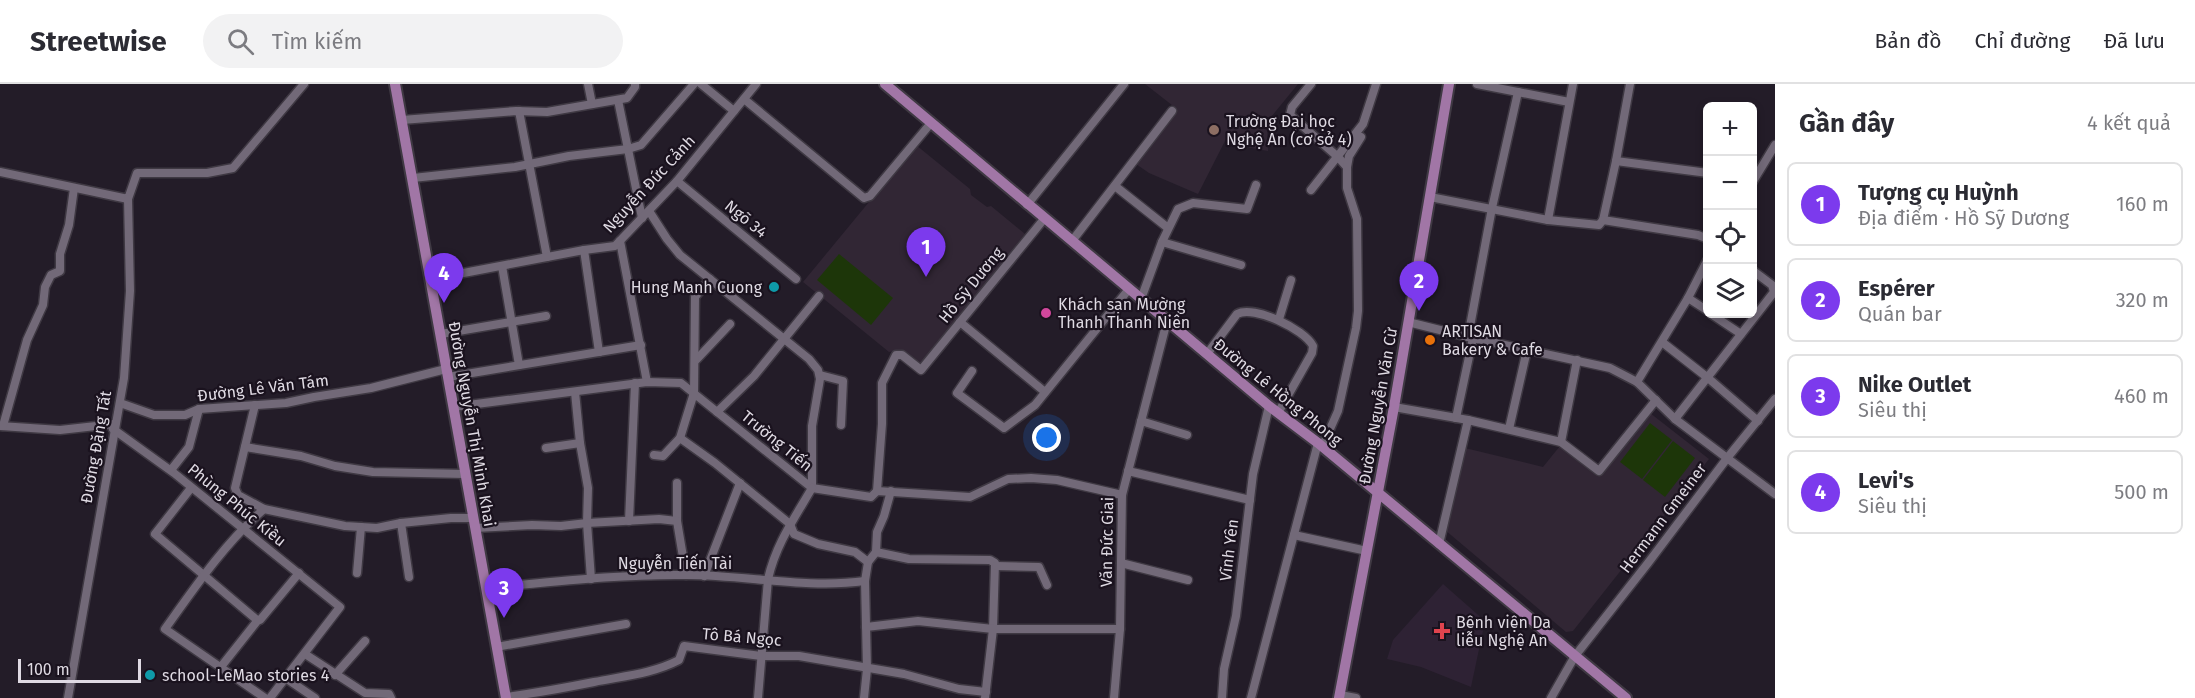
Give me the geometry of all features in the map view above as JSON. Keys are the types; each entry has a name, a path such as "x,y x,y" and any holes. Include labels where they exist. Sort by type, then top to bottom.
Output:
{"main road":[{"name":"Đường Nguyễn Thị Minh Khai","path":"395,84 506,698"},
{"name":"Đường Lê Hồng Phong","path":"885,84 1274,410 1320,445 1626,698"},
{"name":"Đường Nguyễn Văn Cừ","path":"1340,696 1394,407 1449,84"}],"street":[{"path":"0,172 128,200 137,173 207,173 233,168 304,84"},
{"path":"588,84 592,104"},
{"path":"402,120 519,111 547,112 627,98 635,84"},
{"path":"413,178 463,174 569,156 628,149 641,145 694,84"},
{"path":"701,84 734,111"},
{"name":"Nguyễn Đức Cảnh","path":"432,279 615,246 677,181 756,84"},
{"path":"1027,205 1124,84"},
{"path":"1311,84 1292,107 1290,115 1347,167"},
{"path":"1311,190 1364,124 1376,84"},
{"path":"1477,84 1569,102"},
{"path":"1548,220 1573,84"},
{"path":"1430,198 1548,220 1597,225 1603,220 1630,84"},
{"path":"1456,418 1492,208 1518,92"},
{"path":"744,99 864,198 870,196 931,123"},
{"path":"618,100 645,215 673,248 784,338 812,363 820,375 813,426 812,488 779,542 768,579 758,698"},
{"path":"519,111 547,257"},
{"path":"1072,241 1172,111"},
{"path":"1251,698 1320,445 1338,411 1356,328 1358,311 1357,224 1347,188 1347,167 1349,156 1361,137"},
{"path":"1757,175 1775,144"},
{"path":"1616,161 1703,172"},
{"name":"Ngõ 34","path":"677,181 796,279"},
{"path":"1141,299 1162,242 1178,209 1190,203 1247,209 1256,185"},
{"path":"1115,186 1168,228"},
{"path":"74,188 69,225 60,254 60,271 51,275 45,287 43,305 27,340 2,426 60,430 114,427"},
{"name":"Đường Đặng Tất","path":"68,698 114,427 120,404 130,291 128,200"},
{"name":"Hồ Sỹ Dương","path":"877,491 882,424 882,383 897,355 902,355 921,370 1044,219"},
{"path":"1603,220 1703,237"},
{"path":"620,241 647,382"},
{"path":"1162,242 1241,265"},
{"path":"584,250 599,352"},
{"path":"1637,382 1688,298 1705,264"},
{"path":"502,266 519,365"},
{"path":"1676,419 1775,291 1772,285 1757,274"},
{"path":"654,455 663,456 680,438 694,393 695,297 710,279"},
{"path":"1207,354 1240,312 1279,319 1291,280"},
{"path":"972,371 957,393 1004,428 1027,412 1046,392 1129,289"},
{"path":"717,412 754,376 819,296"},
{"path":"1688,298 1703,308"},
{"path":"441,334 546,316"},
{"path":"1718,318 1741,334"},
{"name":"Vĩnh Yên","path":"1222,698 1224,669 1236,616 1252,474 1274,410 1313,349 1310,341 1279,319"},
{"name":"Văn Đức Giai","path":"1117,697 1122,495 1167,321"},
{"path":"960,322 1046,392"},
{"path":"1408,322 1470,338 1610,368 1637,382 1676,419 1775,494"},
{"path":"696,360 730,324"},
{"path":"1662,342 1758,421"},
{"name":"Đường Lê Văn Tám","path":"120,404 154,415 185,415 199,409 286,403 447,373 519,365 641,345"},
{"path":"1509,429 1527,350"},
{"path":"1561,442 1577,360"},
{"path":"820,375 843,381 842,424"},
{"path":"629,521 635,383"},
{"name":"Trường Tiến","path":"453,407 635,383 681,383 812,488 871,498 877,491 970,497 1008,479 1031,478 1057,480 1122,495"},
{"path":"575,392 580,443 588,488 586,523 591,579"},
{"name":"Hermann Gmeiner","path":"1551,698 1575,656 1775,399"},
{"path":"1394,407 1468,420 1561,442 1599,471 1656,400"},
{"path":"255,405 235,488 238,495 264,509 345,526 377,528 401,523 561,526 629,521 677,521"},
{"path":"171,470 189,447 199,409"},
{"path":"1439,544 1468,420"},
{"path":"1141,421 1188,435"},
{"name":"Phùng Phúc Kiều","path":"114,427 171,470 190,488 340,607 305,654"},
{"path":"680,438 790,524 794,534 818,544 855,552 868,562"},
{"path":"546,448 580,443"},
{"path":"245,447 301,456 335,466 373,472 465,474"},
{"path":"1128,471 1250,500"},
{"path":"677,483 677,521 686,575"},
{"path":"704,576 740,483"},
{"path":"190,488 155,534 258,620"},
{"path":"864,698 867,669 865,580 868,562 876,552 877,532 891,492"},
{"path":"264,509 242,528 165,629 265,698"},
{"path":"401,523 409,577"},
{"path":"357,573 361,527"},
{"path":"1294,535 1366,552"},
{"path":"876,552 909,560 990,560 996,566 1040,567 1047,585"},
{"path":"1121,563 1188,580"},
{"path":"986,695 993,629 996,566"},
{"path":"220,668 299,573"},
{"name":"Nguyễn Tiến Tài","path":"487,588 591,579 686,575 813,583 865,580"},
{"path":"866,627 918,621 993,629 1120,628"},
{"path":"496,647 626,624"},
{"path":"335,675 365,641"},
{"name":"Tô Bá Ngọc","path":"506,698 563,689 666,667 680,660 684,646 760,656 799,657 904,674 986,695"},
{"path":"270,698 284,677 305,654 365,693 389,694 392,698"},
{"path":"284,677 315,698"},
{"path":"1340,696 1356,698"}],"shaded area":[{"name":"Trường Đại học Nghệ An (cơ sở 4)","path":"1145,84 1298,84 1267,122 1268,151 1246,147 1226,139 1198,194 1149,173 1136,164 1177,109"},
{"path":"916,145 970,189 971,195 987,207 991,206 1025,234 919,365 900,350 889,352 803,282"},
{"path":"1650,413 1709,459 1573,631 1566,632 1445,530 1465,448 1543,467 1560,446 1599,476"},
{"name":"Bệnh viện Da liễu Nghệ An","path":"1443,584 1485,621 1471,687 1421,667 1387,659 1393,640"}],"green space":[{"path":"839,254 893,298 871,325 817,280"},
{"path":"1650,423 1672,440 1642,479 1620,462"},
{"path":"1673,441 1695,458 1665,497 1643,480"}],"place":[{"name":"Trường Đại học Nghệ An (cơ sở 4)","path":"1214,130"},
{"name":"Tượng cụ Huỳnh","path":"926,277"},
{"name":"Hung Manh Cuong","path":"774,287"},
{"name":"Levi's","path":"444,303"},
{"name":"Espérer","path":"1419,311"},
{"name":"Khách sạn Mường Thanh Thanh Niên","path":"1046,313"},
{"name":"ARTISAN Bakery & Cafe","path":"1430,340"},
{"name":"Nike Outlet","path":"504,618"},
{"name":"Bệnh viện Da liễu Nghệ An","path":"1442,631"},
{"name":"school-LeMao stories 4","path":"150,675"}]}
